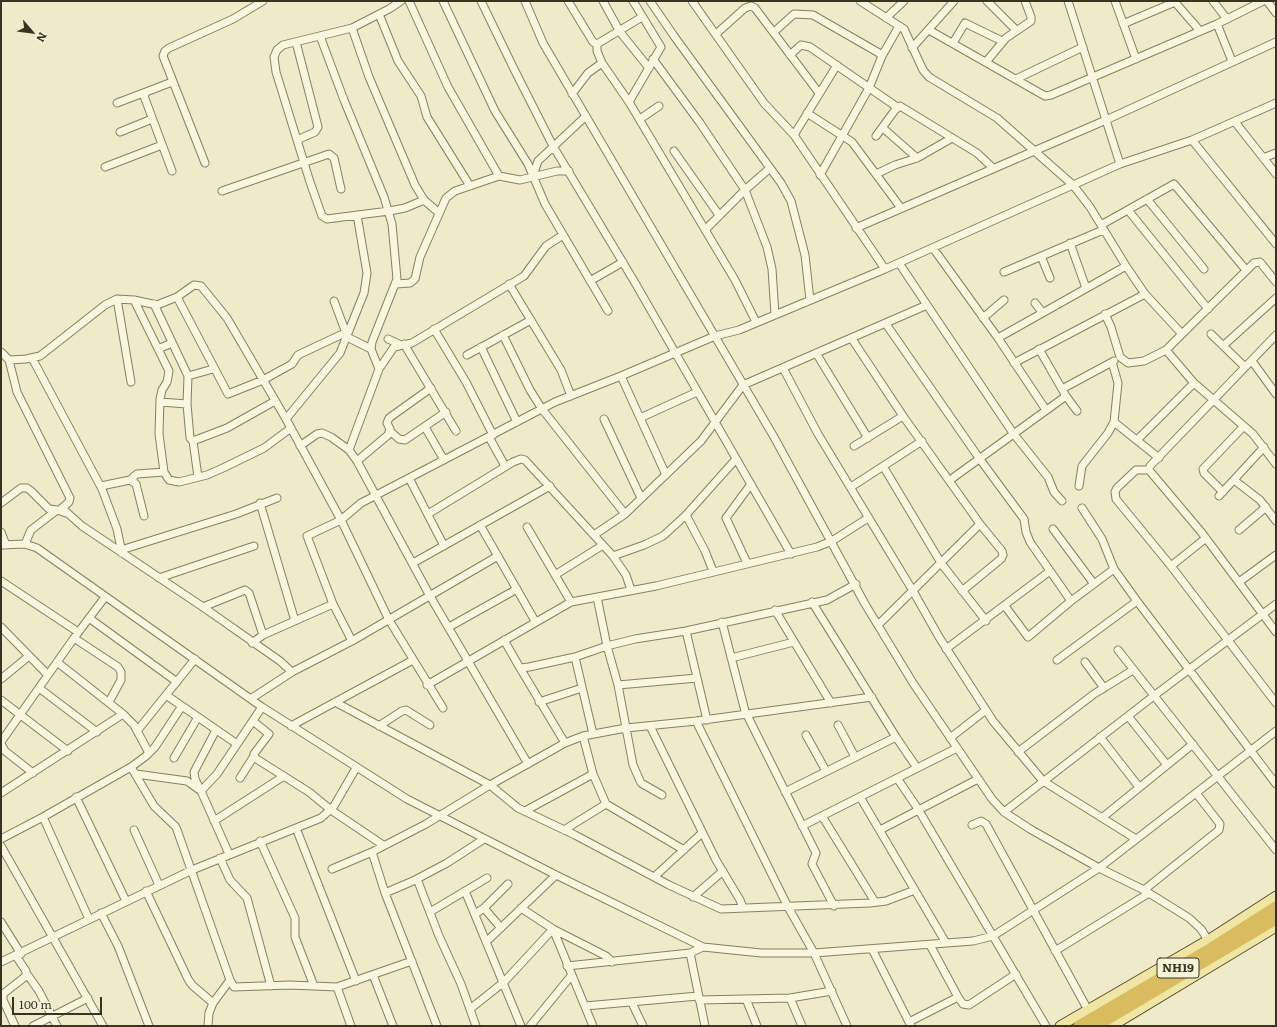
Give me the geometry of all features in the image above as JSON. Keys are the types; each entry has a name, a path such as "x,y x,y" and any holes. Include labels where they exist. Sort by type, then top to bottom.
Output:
{"highway":[{"name":"NH19","path":"1079,1026 1210,949 1276,907"},
{"name":"NH19","path":"1096,1026 1276,919"}],"main road":[{"path":"1060,1026 1208,940 1276,896"},
{"path":"1112,1026 1276,928"}],"street":[{"path":"205,163 163,56 165,51 233,19 263,1"},
{"path":"401,1 352,28 283,45 277,50 274,57 276,72 304,164 322,216 327,219 389,211 405,208 424,200"},
{"path":"409,1 448,87 499,176"},
{"path":"443,1 488,99 528,164 546,204 608,311"},
{"path":"481,1 553,146 623,262 791,554"},
{"path":"524,1 543,43 715,336 878,625 913,683 992,799 1004,812 1099,868 1146,892 1196,924 1208,940"},
{"path":"568,1 593,42 597,44"},
{"path":"603,1 620,32 649,68"},
{"path":"629,102 661,47 633,1"},
{"path":"650,1 770,168 782,182 791,201 805,255 810,300"},
{"path":"692,1 764,103 794,135 884,269"},
{"path":"860,1 904,29 923,70 929,77 997,118 1073,185 1090,207 1145,294 1182,334"},
{"path":"886,18 904,1"},
{"path":"912,48 954,1"},
{"path":"987,1 1016,30"},
{"path":"986,62 1002,41 1030,21 1031,17 1025,1"},
{"path":"1068,1 1120,164"},
{"path":"1115,1 1136,59"},
{"path":"1214,1 1227,19"},
{"path":"929,30 1045,96 1200,32 1263,1"},
{"path":"1267,1 1276,13"},
{"path":"1123,24 1174,2 1200,32"},
{"path":"716,34 748,4 759,11 819,93"},
{"path":"379,14 398,60 421,96 427,117 470,186"},
{"path":"774,32 794,14 813,15 879,52 882,56"},
{"path":"597,44 620,32 642,17"},
{"path":"953,43 965,23 1002,41"},
{"path":"1217,24 1232,61"},
{"path":"820,175 869,88 882,56 899,26"},
{"path":"352,28 368,77 415,185 424,200 438,213"},
{"path":"320,36 389,211 394,237 396,284 375,333 371,349 379,369"},
{"path":"296,42 318,126 315,132 297,140"},
{"path":"856,228 1106,120 1276,42"},
{"path":"597,44 596,51 602,63 640,119 735,280 756,322"},
{"path":"790,54 801,45 804,45 837,65 897,107 905,108 977,153 993,168"},
{"path":"1016,79 1083,47"},
{"path":"653,59 700,123 745,190 767,247 772,269 775,315"},
{"path":"572,94 588,73 602,63"},
{"path":"794,135 837,65"},
{"path":"118,103 172,82"},
{"path":"146,92 145,100 172,171"},
{"path":"352,641 333,604 307,536 341,520 361,503 376,494 542,409 571,396 715,336 739,330 884,269 1120,164 1192,140 1276,104"},
{"path":"640,119 659,106"},
{"path":"876,136 897,107"},
{"path":"807,113 852,142 901,208"},
{"path":"533,176 538,161 586,116"},
{"path":"120,132 152,119"},
{"path":"1235,122 1276,174"},
{"path":"883,128 917,158"},
{"path":"876,174 895,165 917,158 952,138"},
{"path":"1192,140 1276,244"},
{"path":"105,167 162,145"},
{"path":"674,151 719,214"},
{"path":"1264,158 1276,153"},
{"path":"222,191 304,164 329,154 332,156 341,189"},
{"path":"705,230 719,214 770,168"},
{"path":"396,284 410,282 415,279 420,257 438,213 446,198 455,191 499,176 520,180 533,176 569,171"},
{"path":"1004,272 1102,227 1128,210 1174,184 1246,270"},
{"path":"1147,200 1204,269"},
{"path":"1128,210 1208,309"},
{"path":"286,419 335,361 347,334 367,280 357,215"},
{"path":"349,450 379,369 394,347 412,343 524,276 546,246 563,235"},
{"path":"1070,242 1086,288"},
{"path":"933,248 998,338 1046,410"},
{"path":"1041,256 1050,278"},
{"path":"590,281 623,262"},
{"path":"899,262 1013,433 1048,477 1054,492 1062,501"},
{"path":"1105,314 1110,323 1120,357 1128,363 1139,362 1166,350 1254,262 1260,262 1276,282"},
{"path":"998,338 1126,266"},
{"path":"9,360 40,356 105,306 117,299 159,304 177,297 196,284 204,288 227,318 286,419 341,520 389,620 427,685 443,708"},
{"path":"509,284 561,370 571,396"},
{"path":"1014,363 1145,294"},
{"path":"177,297 213,369 228,394 262,380 292,364 298,355 347,334"},
{"path":"1223,346 1276,298"},
{"path":"117,299 131,382"},
{"path":"134,300 169,371 167,382 162,390 160,402 159,434 166,478 173,482 179,482 223,468 264,448 291,428"},
{"path":"983,318 1004,300"},
{"path":"334,301 347,334 371,349"},
{"path":"1034,303 1042,312"},
{"path":"154,304 188,376 187,404 190,438 193,441 198,477"},
{"path":"594,535 625,514 701,440 743,385 852,339 927,305"},
{"path":"468,355 531,320"},
{"path":"886,324 979,458 1024,519 1027,537 1071,601"},
{"path":"434,329 466,382 505,466"},
{"path":"1211,334 1245,367"},
{"path":"503,335 530,390 542,409 625,514"},
{"path":"1149,470 1150,466 1276,336"},
{"path":"388,339 402,344 446,412 456,431"},
{"path":"852,339 903,416 980,524 1002,551 1003,555 1001,559 962,591"},
{"path":"158,350 172,343"},
{"path":"481,347 517,422"},
{"path":"1040,349 1066,396 1077,411"},
{"path":"1166,350 1194,383 1244,426 1264,447 1276,464"},
{"path":"1,352 9,360 17,392 70,498 69,502 62,508 68,514 159,578 280,661 292,672"},
{"path":"816,353 868,438"},
{"path":"1062,389 1120,357"},
{"path":"32,358 101,486 117,529 121,551"},
{"path":"1252,361 1276,394"},
{"path":"1080,486 1082,466 1108,433 1114,422 1118,383 1112,362"},
{"path":"783,368 818,434 913,591 946,649 986,710 1043,782 1103,817 1136,839"},
{"path":"188,376 213,369"},
{"path":"622,376 666,475"},
{"path":"1137,440 1194,383"},
{"path":"431,388 389,418 387,423 390,432 402,440 425,427 446,412"},
{"path":"640,418 697,392"},
{"path":"950,480 1066,396"},
{"path":"193,441 227,428 275,401"},
{"path":"160,402 187,404"},
{"path":"854,446 903,416"},
{"path":"604,419 640,498"},
{"path":"1114,422 1159,458"},
{"path":"1244,426 1203,469 1204,473 1221,494 1264,447"},
{"path":"425,427 444,460"},
{"path":"357,461 390,432"},
{"path":"300,446 317,434 322,433 331,437 349,450 357,461 430,596 528,764"},
{"path":"851,488 922,441"},
{"path":"428,514 505,466 521,459 525,460 613,556 626,574 631,590"},
{"path":"613,556 659,538 686,515 736,459"},
{"path":"883,466 940,563 986,621"},
{"path":"1149,470 1136,470 1117,488 1115,496 1119,504 1171,566 1276,703"},
{"path":"1149,470 1206,538 1276,632"},
{"path":"144,516 133,482 133,477 137,474 164,472"},
{"path":"409,478 444,546"},
{"path":"101,486 130,480 133,482"},
{"path":"1234,480 1255,496 1266,507 1276,521"},
{"path":"747,563 726,518 751,484"},
{"path":"413,563 550,486"},
{"path":"1,503 21,488 27,488 49,510 57,510 68,514"},
{"path":"121,551 236,514 260,503 277,498"},
{"path":"260,503 294,621"},
{"path":"1239,530 1266,507"},
{"path":"1082,508 1102,539 1114,569 1137,602 1276,784"},
{"path":"24,544 31,530 57,510"},
{"path":"686,515 703,547 713,571"},
{"path":"427,685 535,621 571,602 656,586 713,571 791,554 832,541 868,518"},
{"path":"878,625 980,524"},
{"path":"480,525 535,621"},
{"path":"527,527 571,602"},
{"path":"1053,529 1094,584"},
{"path":"1,532 4,545 24,544 36,548 252,698 262,707 356,768 407,798 484,839 703,947 761,953 814,953 973,941 993,936 1099,868 1276,731"},
{"path":"1171,566 1206,538"},
{"path":"554,575 603,545"},
{"path":"159,578 254,546"},
{"path":"1238,582 1276,555"},
{"path":"252,698 292,672 352,641 498,556"},
{"path":"1005,606 1028,638 1071,601 1114,569"},
{"path":"946,649 986,621 1050,571"},
{"path":"1,581 118,667 121,672 121,680 109,702"},
{"path":"520,668 574,657 607,646 635,639 686,631 775,610 827,600 856,584"},
{"path":"449,627 517,588"},
{"path":"203,607 245,590 249,593 263,635"},
{"path":"33,773 5,751 1,743 76,635 105,597"},
{"path":"597,597 607,646 618,685 633,766 641,783 662,794"},
{"path":"812,602 917,768"},
{"path":"1057,660 1137,602"},
{"path":"252,643 263,635 333,604"},
{"path":"1004,812 1154,695 1276,604"},
{"path":"775,610 831,703"},
{"path":"89,618 177,682"},
{"path":"722,622 746,714 816,853 812,864 834,906"},
{"path":"1,627 48,675"},
{"path":"686,631 708,720"},
{"path":"504,640 539,702 565,743"},
{"path":"731,658 794,642"},
{"path":"1118,650 1276,850"},
{"path":"1,679 29,656"},
{"path":"574,657 593,734"},
{"path":"137,731 195,659"},
{"path":"291,726 413,660"},
{"path":"57,662 123,714 137,731 149,753"},
{"path":"1085,662 1104,688"},
{"path":"1018,752 1104,688 1133,670"},
{"path":"618,685 697,678"},
{"path":"39,688 97,732"},
{"path":"539,702 582,688"},
{"path":"166,695 237,744"},
{"path":"332,869 372,852 440,816 490,785 565,743 583,736 626,728 708,720 872,697"},
{"path":"1,700 68,751"},
{"path":"335,702 490,785 518,808 564,830 693,897 721,909 834,906 886,901 915,890"},
{"path":"1,839 44,817 76,797 131,767 149,753 182,706"},
{"path":"201,791 217,774 262,707"},
{"path":"378,726 406,710 430,725"},
{"path":"950,738 986,710"},
{"path":"1,793 123,714"},
{"path":"1128,716 1167,764"},
{"path":"174,758 198,718"},
{"path":"240,778 269,734 268,731 253,721"},
{"path":"696,721 788,907 814,953 847,1026"},
{"path":"838,725 855,757"},
{"path":"650,726 702,833 743,908"},
{"path":"216,730 194,772 195,779 229,854"},
{"path":"806,735 826,771"},
{"path":"583,736 593,774 606,804 684,850"},
{"path":"785,792 896,737"},
{"path":"1100,737 1139,787"},
{"path":"1103,817 1193,744"},
{"path":"802,826 956,748"},
{"path":"254,756 383,845"},
{"path":"131,767 154,806 176,827 230,980 237,988 271,986 337,987 412,960"},
{"path":"1,962 19,955 52,937 192,870 260,841 321,818 331,810 356,768"},
{"path":"136,774 187,781 201,791"},
{"path":"526,811 593,774"},
{"path":"214,821 284,776"},
{"path":"897,778 918,809 1046,1026"},
{"path":"880,830 978,779"},
{"path":"1055,951 1146,892 1218,833 1220,824 1196,793"},
{"path":"76,797 126,901"},
{"path":"860,797 946,943"},
{"path":"564,830 606,804"},
{"path":"822,816 875,902"},
{"path":"44,817 89,919"},
{"path":"972,825 981,821 986,824 1088,1010"},
{"path":"296,828 356,981"},
{"path":"134,830 159,885"},
{"path":"654,877 702,833"},
{"path":"385,893 417,879 447,863 484,839"},
{"path":"260,841 295,918 295,937 314,986"},
{"path":"1,846 103,1026"},
{"path":"372,852 385,893 437,1026"},
{"path":"220,858 230,880 247,898 271,986"},
{"path":"693,897 722,871"},
{"path":"486,942 556,875"},
{"path":"430,912 487,878"},
{"path":"417,879 476,1026"},
{"path":"474,914 484,908 508,884"},
{"path":"146,891 192,986 213,1003"},
{"path":"465,891 521,1026"},
{"path":"484,908 500,928"},
{"path":"521,908 553,929 606,956 612,962"},
{"path":"101,913 118,946 149,1026"},
{"path":"1,922 19,955 27,974 39,991 58,1026"},
{"path":"553,929 571,976 593,1026"},
{"path":"470,1009 504,982 553,929"},
{"path":"930,945 958,998 963,1004 969,1005 1016,974"},
{"path":"567,966 690,953 703,947"},
{"path":"872,949 910,1024 958,998"},
{"path":"690,953 698,998 705,1026"},
{"path":"15,1026 3,1000 2,994 27,974"},
{"path":"373,975 393,1026"},
{"path":"530,1026 571,976"},
{"path":"208,1026 209,1013 213,1003 230,980"},
{"path":"337,987 351,1026"},
{"path":"585,1006 698,998 790,998 832,991"},
{"path":"33,1026 88,998"},
{"path":"790,998 802,1026"},
{"path":"746,999 757,1026"},
{"path":"632,1003 642,1026"}]}
